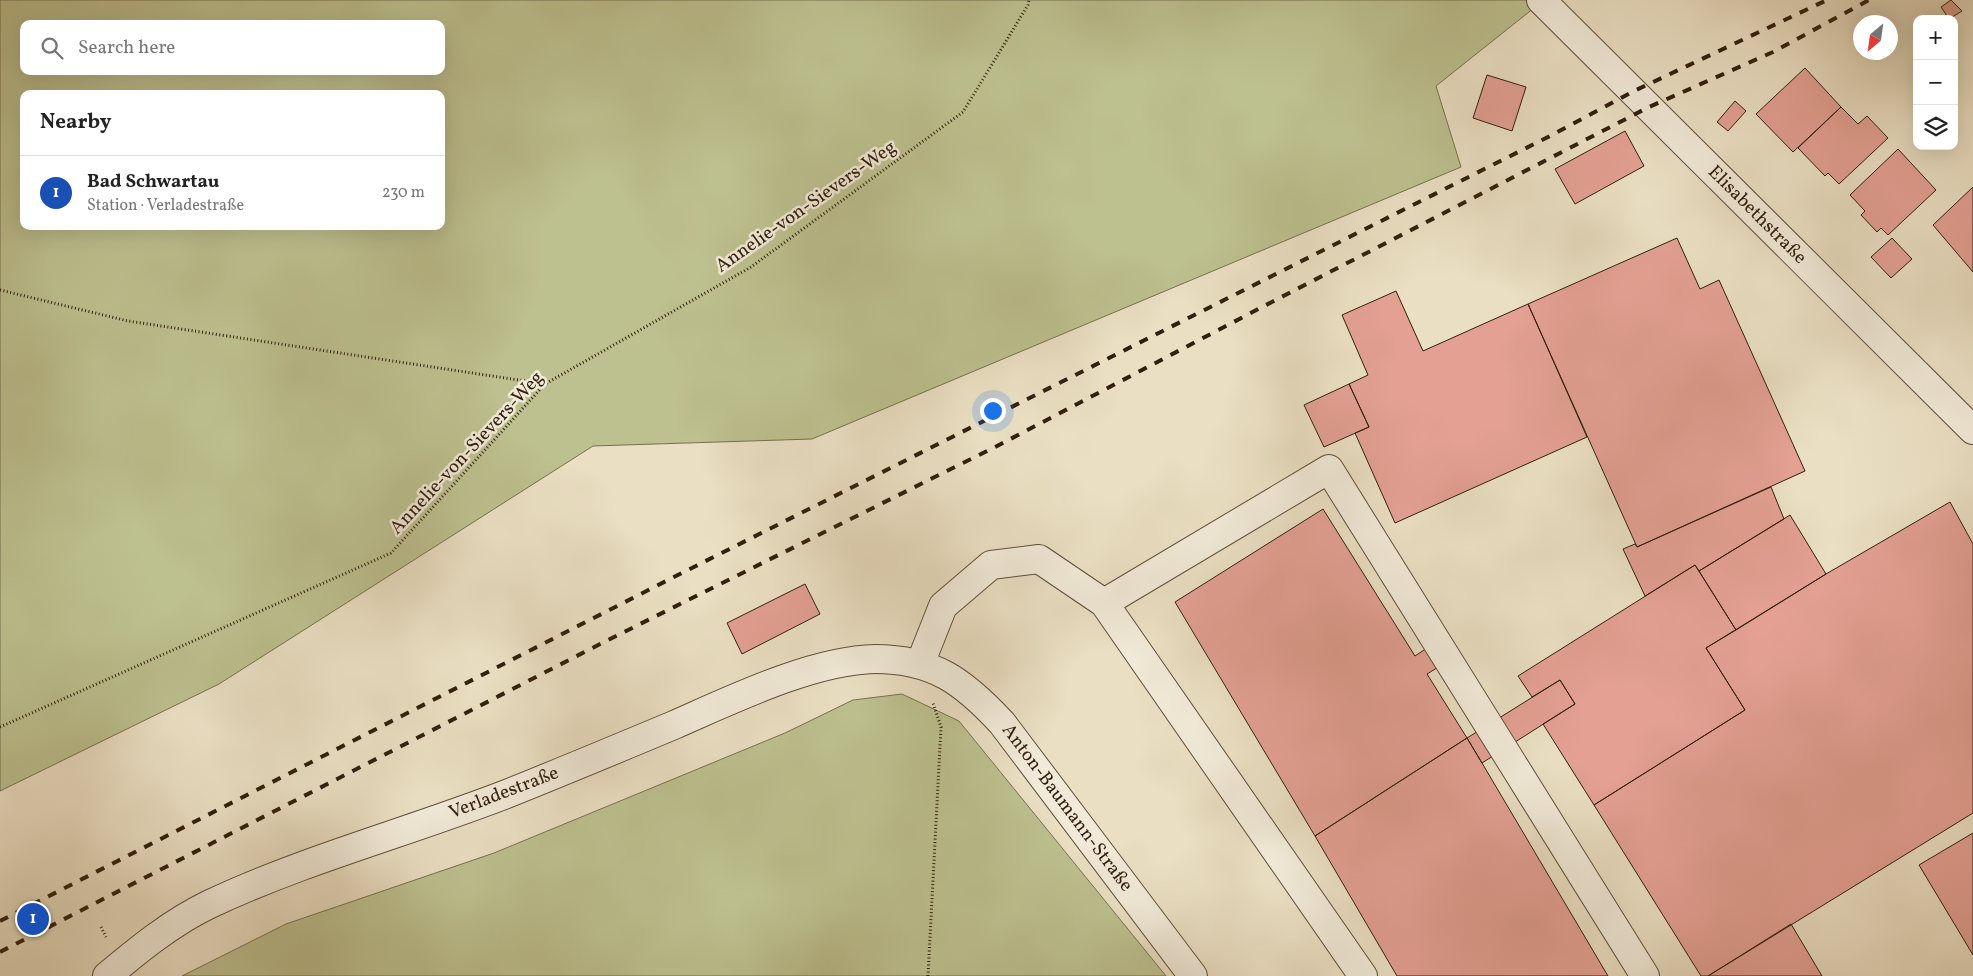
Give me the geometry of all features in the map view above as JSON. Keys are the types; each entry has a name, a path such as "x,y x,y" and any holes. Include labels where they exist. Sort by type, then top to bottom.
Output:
{"street":[{"name":"Elisabethstraße","path":"1541,0 1973,430"},
{"path":"1104,603 1329,469 1645,976"},
{"path":"920,664 943,606 991,565 1039,559 1104,603 1363,976"},
{"name":"Verladestraße","path":"107,976 147,942 206,906 306,863 507,794 750,692 832,664 875,659 920,664"},
{"name":"Anton-Baumann-Straße","path":"920,664 949,676 974,694 1002,723 1194,976"}],"path":[{"name":"Annelie-von-Sievers-Weg","path":"0,727 391,553 544,384 751,267 963,112 1028,5 1029,0"},
{"path":"0,290 128,321 544,384"},
{"path":"920,664 941,726 928,976"}],"green space":[{"path":"0,0 1526,0 1534,8 1436,86 1461,167 812,439 593,446 219,684 0,791"},
{"path":"902,694 959,721 1166,976 182,976 286,924 494,853 785,733 853,700"}],"building":[{"path":"1951,0 1962,11 1956,15 1946,15 1941,7"},
{"path":"1805,68 1841,107 1793,152 1756,114"},
{"path":"1487,75 1526,87 1512,131 1473,118"},
{"path":"1735,101 1746,111 1728,131 1717,122"},
{"path":"1841,107 1858,124 1867,116 1888,138 1839,184 1828,173 1825,176 1798,148"},
{"path":"1625,131 1644,166 1575,204 1555,169"},
{"path":"1898,149 1936,190 1888,235 1881,228 1877,232 1861,215 1865,211 1850,195"},
{"path":"1973,187 1973,272 1933,225"},
{"path":"1677,238 1700,289 1719,280 1805,471 1637,547 1528,304"},
{"path":"1892,238 1912,259 1891,278 1871,257"},
{"path":"1396,291 1423,351 1528,304 1587,437 1395,523 1355,433 1369,427 1349,384 1368,375 1342,315"},
{"path":"1349,384 1369,427 1324,447 1304,405"},
{"path":"1771,487 1784,519 1699,571 1695,565 1645,596 1623,549 1635,544 1637,547"},
{"path":"1950,502 1973,544 1973,813 1708,976 1701,976 1594,805 1745,710 1706,648 1826,574"},
{"path":"1323,509 1415,656 1433,644 1445,663 1427,674 1467,738 1315,836 1175,602"},
{"path":"1790,515 1826,574 1736,630 1699,571"},
{"path":"1695,565 1736,630 1706,648 1745,710 1594,805 1543,724 1575,704 1560,680 1532,697 1518,676"},
{"path":"805,584 820,614 742,654 727,623"},
{"path":"1560,680 1575,704 1482,763 1467,738"},
{"path":"1467,738 1608,976 1397,976 1315,836"},
{"path":"1973,833 1973,955 1919,865"},
{"path":"1791,924 1822,976 1708,976"}],"railway":[{"path":"0,921 672,578 1548,137 1634,91 1827,0"},
{"path":"0,952 608,640 999,445 1649,107 1773,52 1869,0"}],"place":[{"name":"Bad Schwartau","path":"33,919"}]}
